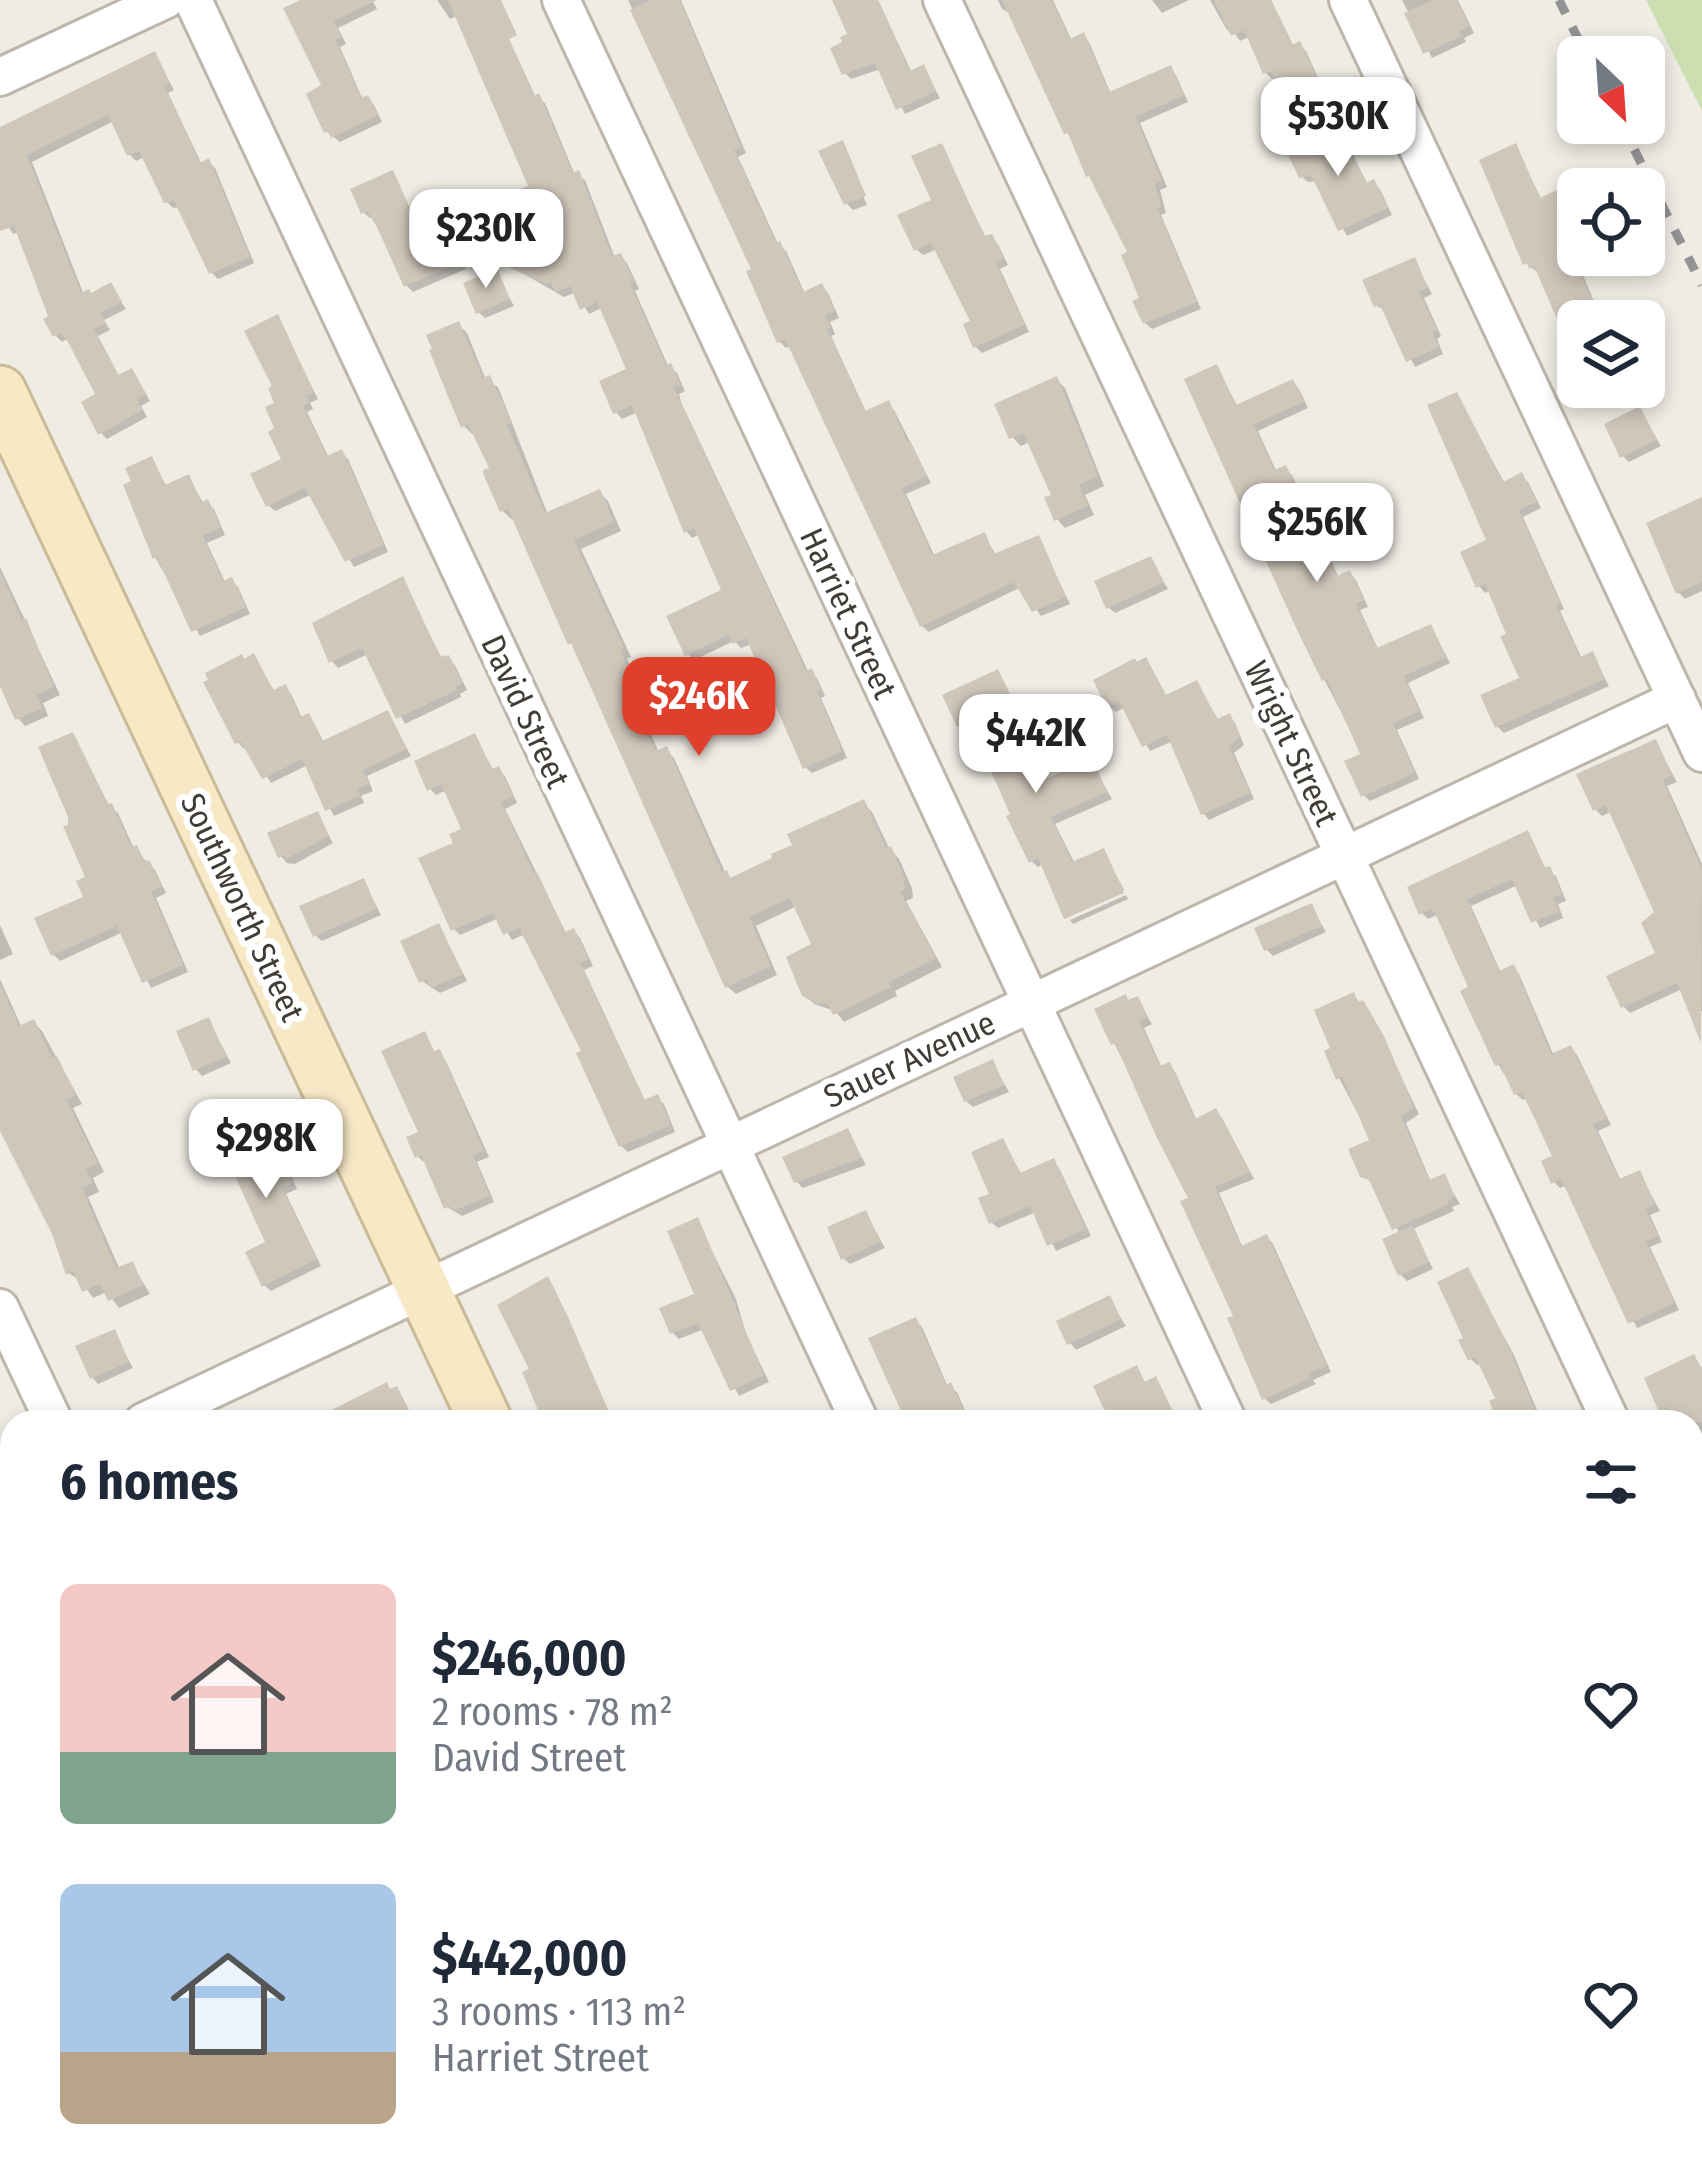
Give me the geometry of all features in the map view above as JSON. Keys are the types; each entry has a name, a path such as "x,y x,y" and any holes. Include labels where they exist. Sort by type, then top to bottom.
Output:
{"main road":[{"name":"Southworth Street","path":"0,392 480,1410"}],"street":[{"path":"0,76 165,0"},
{"name":"David Street","path":"193,0 854,1410"},
{"name":"Harriet Street","path":"561,0 1222,1410"},
{"name":"Wright Street","path":"942,0 1605,1410"},
{"path":"1348,0 1702,753"},
{"name":"Sauer Avenue","path":"167,1410 1676,699"},
{"path":"0,1308 48,1410"}],"green space":[{"path":"1646,0 1702,0 1702,111 1665,36"}],"building":[{"path":"300,0 377,0 334,21 342,37 336,40 361,98 368,95 378,115 331,138 328,131 324,133 306,94 321,85 283,8"},
{"path":"448,0 501,0 517,35 509,39 534,96 539,93 573,173 579,170 612,256 621,253 666,365 671,363 680,385 674,387 676,392 806,671 812,668 842,751 803,769 746,638 732,644 728,635 685,656 666,616 721,590 694,528 684,533 634,410 631,406 613,414 599,381 626,369 597,302 580,310 570,286 555,293 551,282 504,265 545,247 520,189 528,186"},
{"path":"650,0 680,0 741,147 734,150 776,243 780,241 803,292 822,283 835,311 826,315 831,328 827,329 865,411 889,400 907,442 910,440 927,476 902,488 932,555 985,532 994,554 1039,535 1066,597 1032,612 1014,582 920,627 785,339 777,343 746,271 751,269 630,10"},
{"path":"832,0 878,0 910,71 924,64 936,91 896,110 875,63 842,75 830,48 847,34"},
{"path":"1002,0 1052,0 1070,39 1084,32 1109,92 1171,65 1184,95 1136,117 1162,181 1155,184 1161,206 1157,208 1197,302 1143,324 1132,301 1139,298 1121,255 1127,252 1068,133 1064,134"},
{"path":"1214,0 1271,0 1292,45 1300,41 1317,77 1281,93 1271,71 1263,74 1244,30 1231,36"},
{"path":"1433,0 1457,0 1470,26 1460,31 1462,36 1423,54 1404,13"},
{"path":"155,51 170,83 164,86 200,163 209,158 250,257 209,274 174,201 164,203 139,151 127,156 108,115 27,155 81,293 111,282 122,302 100,313 106,323 94,329 118,375 132,368 146,394 137,399 143,410 98,435 81,402 95,394 68,342 60,333 53,337 43,319 48,316 14,226 0,231 0,127"},
{"path":"1341,128 1366,183 1374,179 1388,208 1338,231 1311,175 1299,178 1287,152"},
{"path":"843,140 866,196 844,205 818,151"},
{"path":"942,143 984,236 992,234 1004,258 996,263 1025,325 973,348 963,324 970,321 931,243 914,251 897,215 931,200 911,156"},
{"path":"1516,143 1540,198 1557,190 1557,276 1581,276 1592,300 1557,300 1557,319 1534,266 1523,265 1479,160"},
{"path":"393,170 416,222 439,212 461,262 404,287 376,225 367,211 361,214 350,189"},
{"path":"1415,257 1428,288 1419,291 1437,330 1432,332 1439,347 1406,362 1380,305 1374,307 1362,280"},
{"path":"497,268 510,299 476,314 463,283"},
{"path":"278,314 314,392 306,396 309,403 303,406 327,456 342,449 384,545 345,562 305,488 266,507 250,474 281,459 268,432 274,428 265,407 274,403 268,388 272,386 244,331"},
{"path":"459,321 483,378 490,375 512,423 507,425 545,513 600,489 614,522 574,540 624,648 620,650 645,706 637,709 656,751 667,746 722,872 727,870 730,878 772,858 771,854 792,845 787,834 864,799 905,879 906,889 900,892 936,958 833,1015 827,1003 817,1004 802,996 786,957 811,944 790,898 749,917 771,966 725,988 571,643 568,645 508,509 500,512 484,476 483,470 489,468 468,424 461,428 429,350 426,335"},
{"path":"1217,364 1236,405 1293,379 1304,402 1254,424 1274,470 1286,465 1337,576 1350,570 1364,600 1356,604 1377,648 1431,624 1446,657 1404,676 1420,711 1393,723 1415,773 1361,797 1344,761 1360,754 1327,679 1322,681 1297,630 1184,379"},
{"path":"1057,376 1098,476 1079,485 1088,506 1054,521 1044,497 1051,495 1023,433 1009,439 994,404"},
{"path":"1457,392 1503,482 1522,472 1537,502 1519,510 1560,602 1556,604 1580,657 1593,651 1605,679 1495,728 1480,695 1519,678 1485,584 1476,588 1460,552 1486,540 1427,405"},
{"path":"1641,408 1657,440 1620,458 1604,424"},
{"path":"152,456 165,485 189,474 201,502 208,499 221,528 203,536 223,581 232,577 246,607 191,632 157,557 153,559 123,485 131,481 125,468"},
{"path":"1702,497 1702,582 1676,594 1646,523"},
{"path":"1151,556 1164,582 1106,609 1094,581"},
{"path":"0,571 22,620 26,618 54,687 37,695 43,708 15,720 0,686"},
{"path":"403,576 440,657 449,655 463,683 396,719 362,648 329,663 312,623"},
{"path":"254,653 273,690 286,684 300,717 309,713 322,741 388,710 407,749 363,770 369,784 357,789 360,796 325,811 302,759 262,779 241,742 235,744 203,682 208,680 205,673 242,654 244,659"},
{"path":"1146,657 1166,695 1197,680 1217,719 1230,713 1240,737 1229,746 1250,793 1201,815 1167,735 1142,747 1119,701 1107,708 1093,680"},
{"path":"998,669 1019,713 1008,719 1037,783 1092,758 1107,792 1051,817 1072,862 1104,848 1124,893 1064,919 1038,858 1029,863 1006,816 1010,814 969,722 957,727 942,695"},
{"path":"73,732 131,847 137,845 145,862 149,860 162,886 151,891 183,965 142,983 117,926 51,956 34,918 83,897 76,881 85,877 63,826 68,825 68,817 38,747"},
{"path":"475,733 492,769 499,766 513,796 501,802 534,874 537,872 565,932 574,928 589,959 580,963 644,1100 658,1094 671,1125 619,1147 576,1053 581,1051 519,928 503,935 493,913 451,931 418,858 453,843 449,834 461,829 441,784 427,791 414,761"},
{"path":"1656,739 1672,775 1663,780 1702,870 1701,1043 1677,983 1621,1008 1606,976 1655,953 1641,923 1654,912 1606,805 1593,811 1576,774"},
{"path":"318,811 329,836 286,859 285,855 278,858 267,833"},
{"path":"1528,830 1562,894 1554,897 1559,912 1531,923 1512,879 1467,899 1499,971 1514,964 1551,1054 1571,1045 1607,1118 1593,1124 1619,1179 1640,1170 1655,1204 1646,1209 1658,1236 1646,1241 1675,1303 1628,1324 1561,1179 1551,1184 1541,1161 1552,1156 1522,1092 1514,1095 1500,1064 1495,1066 1460,991 1468,987 1435,913 1431,909 1419,915 1407,887"},
{"path":"364,878 377,909 313,937 299,906"},
{"path":"1312,903 1322,926 1264,951 1254,928"},
{"path":"439,923 463,974 431,988 427,979 419,983 400,941"},
{"path":"0,984 19,1026 34,1019 76,1095 66,1100 98,1163 86,1169 93,1183 82,1188 116,1268 133,1261 143,1285 108,1301 100,1284 82,1292 73,1271 66,1275 52,1234 0,1131"},
{"path":"1354,992 1384,1036 1414,1107 1401,1116 1429,1180 1445,1173 1455,1197 1392,1230 1369,1180 1360,1177 1348,1149 1369,1140 1342,1077 1336,1080 1324,1051 1330,1048 1314,1010"},
{"path":"1126,994 1128,1000 1138,996 1148,1017 1139,1021 1160,1066 1170,1062 1195,1119 1216,1108 1250,1172 1215,1187 1241,1246 1267,1234 1327,1366 1262,1400 1227,1318 1233,1316 1180,1201 1188,1198 1115,1043 1111,1045 1094,1009"},
{"path":"209,1017 226,1057 193,1071 176,1031"},
{"path":"425,1031 434,1051 440,1049 484,1151 473,1155 490,1196 453,1211 450,1206 444,1209 421,1155 415,1158 406,1137 418,1132 381,1051"},
{"path":"993,1059 1004,1085 964,1102 953,1077"},
{"path":"247,1108 269,1154 278,1149 293,1183 282,1188 317,1259 262,1287 245,1252 265,1242 217,1136 229,1131 224,1119"},
{"path":"848,1128 862,1158 794,1183 782,1157"},
{"path":"1003,1138 1020,1173 1054,1158 1086,1229 1047,1246 1030,1206 989,1224 978,1198 989,1194 971,1152"},
{"path":"866,1210 880,1242 841,1260 827,1227"},
{"path":"698,1217 764,1375 730,1391 698,1323 670,1334 659,1308 694,1294 667,1231"},
{"path":"1413,1225 1429,1262 1398,1276 1382,1239"},
{"path":"1468,1267 1535,1410 1493,1410 1489,1401 1495,1398 1475,1357 1468,1361 1458,1340 1463,1338 1437,1282"},
{"path":"548,1276 608,1410 538,1410 522,1372 529,1369 497,1305"},
{"path":"1110,1295 1121,1319 1067,1345 1056,1321"},
{"path":"916,1317 946,1385 951,1382 964,1410 901,1410 868,1338"},
{"path":"115,1329 129,1362 90,1379 75,1346"},
{"path":"1694,1354 1702,1370 1702,1410 1658,1410 1644,1378"},
{"path":"1137,1365 1145,1382 1156,1376 1172,1410 1104,1410 1093,1386"},
{"path":"387,1382 390,1389 397,1386 409,1410 332,1410"}],"railway":[{"path":"1559,0 1577,36"},
{"path":"1632,144 1702,285"}]}
